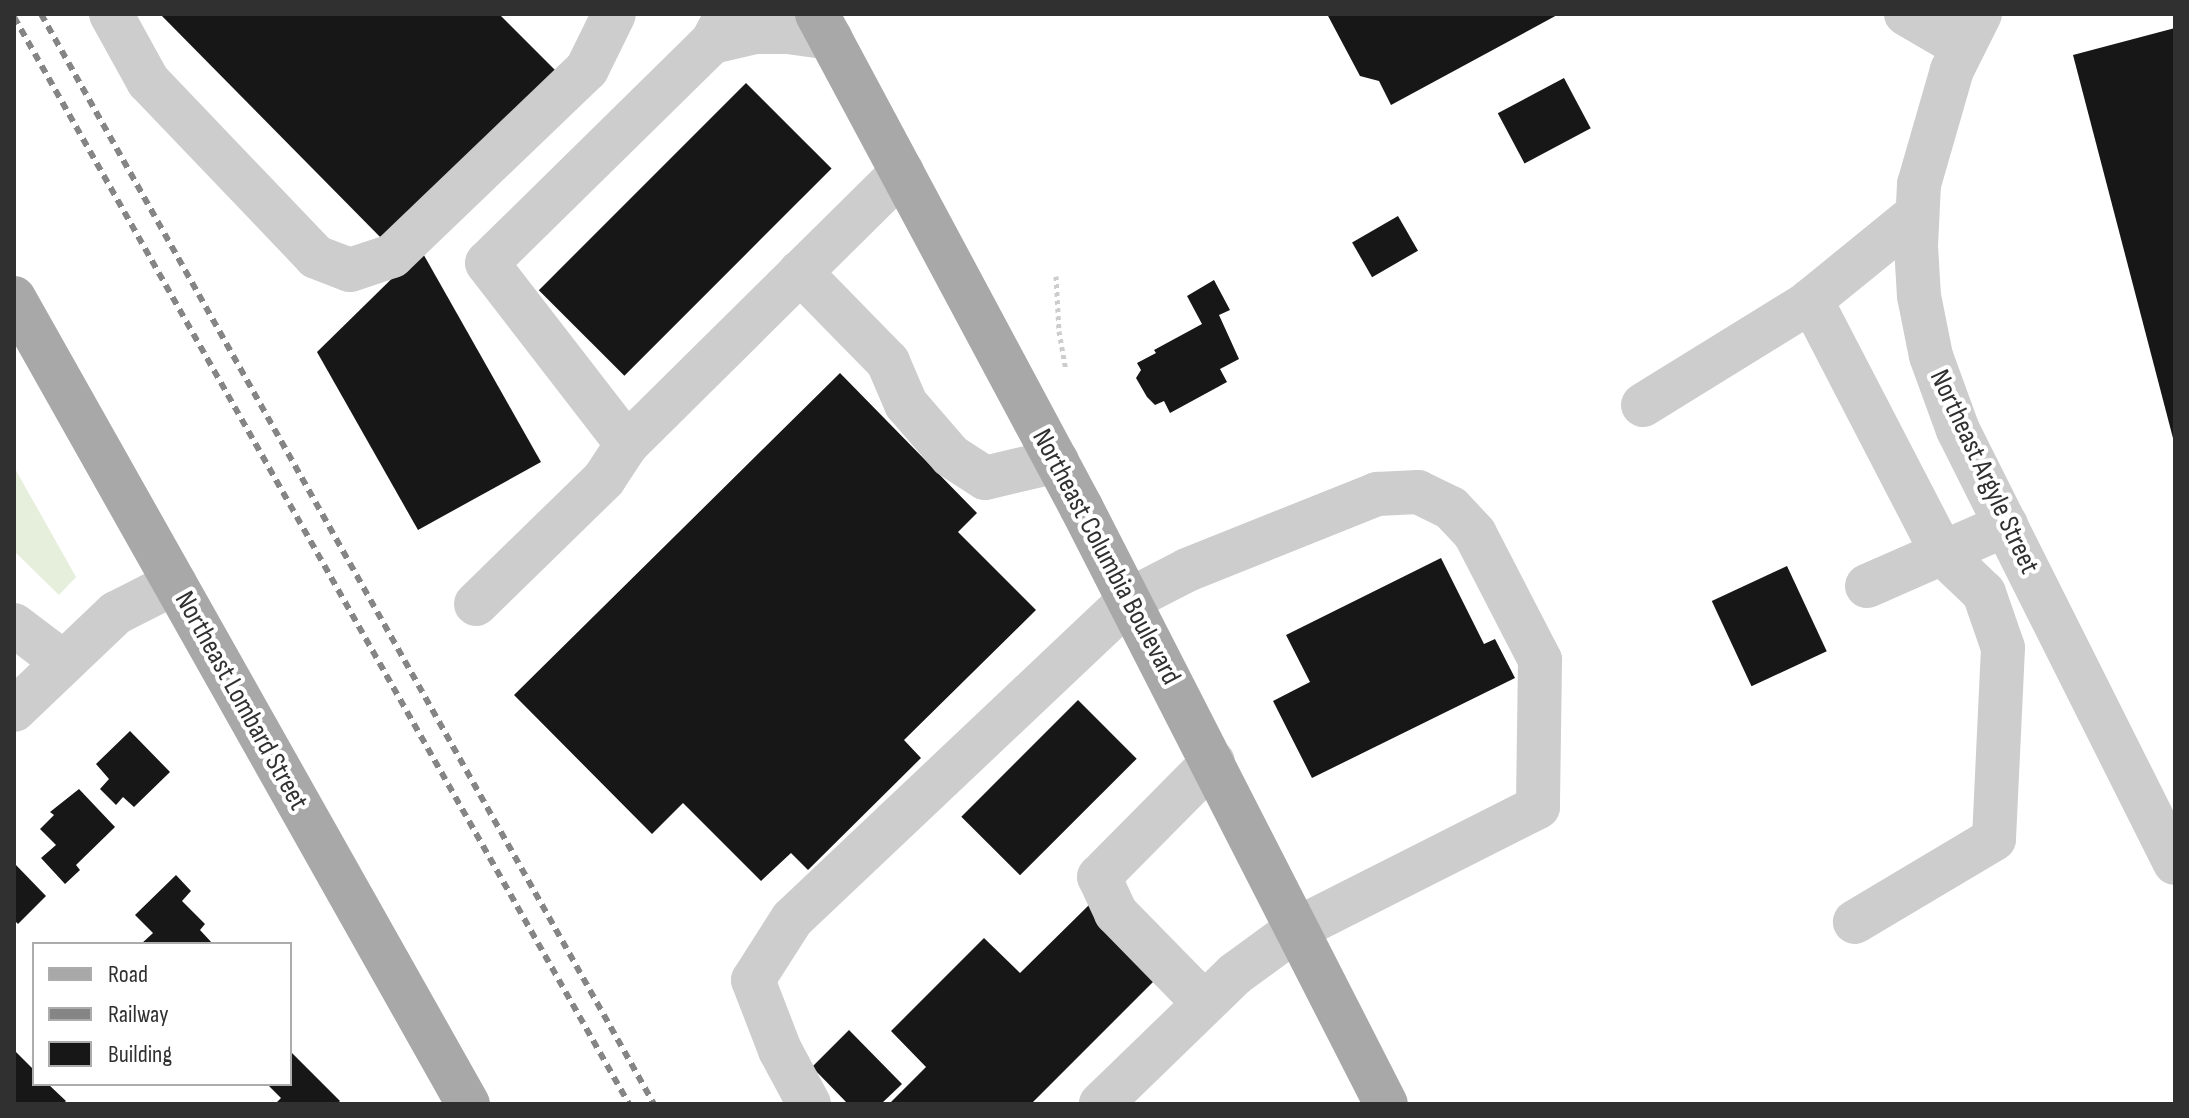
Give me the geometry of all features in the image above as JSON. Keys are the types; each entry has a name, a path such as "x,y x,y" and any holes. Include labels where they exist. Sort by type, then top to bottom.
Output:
{"main road":[{"name":"Northeast Columbia Boulevard","path":"824,26 1057,461 1386,1104"},
{"name":"Northeast Lombard Street","path":"14,298 468,1104"}],"street":[{"path":"111,14 148,81 316,257 350,270 392,256 587,69 614,14"},
{"path":"1906,14 1972,31"},
{"path":"627,444 487,263 719,28 788,32 824,26"},
{"name":"Northeast Argyle Street","path":"1972,31 1933,124 1919,184 1919,296 1931,356 1958,430 2175,863"},
{"path":"476,604 604,479 627,444 902,172"},
{"path":"1643,405 1811,300 1917,214"},
{"path":"800,272 888,362 906,404 951,456 985,478 1057,461"},
{"path":"1811,300 1942,553 1984,593 2003,648 1994,839 1855,922"},
{"path":"809,1104 780,1050 753,980 792,919 1129,600 1187,570 1377,494 1418,492 1451,508 1475,534 1540,660 1538,807 1298,928 1235,974 1101,1104"},
{"path":"1867,586 2006,525"},
{"path":"14,710 116,613 175,583"},
{"path":"14,625 63,662"},
{"path":"1204,1003 1116,913 1099,877 1213,762"}],"path":[{"path":"1056,276 1059,331 1066,369"}],"green space":[{"path":"14,467 76,577 59,595 14,551"}],"building":[{"path":"160,14 499,14 560,75 389,246"},
{"path":"1327,14 1559,14 1391,105 1379,81 1360,76"},
{"path":"2175,28 2175,442 2174,442 2073,55"},
{"path":"1564,78 1591,128 1525,164 1498,113"},
{"path":"746,83 832,169 624,376 539,290"},
{"path":"1398,216 1418,251 1372,277 1352,242"},
{"path":"421,250 541,462 418,530 317,352"},
{"path":"1214,280 1230,310 1219,315 1239,359 1220,369 1227,382 1170,413 1164,401 1155,405 1147,397 1136,378 1141,370 1137,363 1156,353 1154,350 1202,324 1187,296"},
{"path":"840,373 977,513 958,532 1036,610 904,740 921,758 808,870 791,853 761,881 683,803 652,834 514,695"},
{"path":"1441,558 1484,644 1495,639 1515,678 1312,778 1273,701 1310,682 1286,635"},
{"path":"1787,566 1827,651 1752,686 1712,601"},
{"path":"1078,700 1137,759 1020,875 961,817"},
{"path":"130,731 170,772 134,807 123,797 116,805 100,789 109,779 96,764"},
{"path":"79,789 115,827 76,865 80,870 65,884 41,858 56,845 40,829 54,815 50,812"},
{"path":"14,863 46,896 18,924 14,920"},
{"path":"176,875 191,891 182,901 205,924 200,930 211,942 143,942 153,933 135,915"},
{"path":"1090,904 1160,975 1031,1104 889,1104 926,1067 891,1031 984,938 1020,973"},
{"path":"849,1030 902,1084 881,1104 848,1104 812,1067"},
{"path":"14,1050 32,1068 32,1086 50,1086 66,1101 63,1104 14,1104"},
{"path":"292,1053 340,1101 337,1104 275,1104 281,1098 269,1086 292,1086"}],"railway":[{"path":"41,14 654,1104"},
{"path":"14,17 629,1104"}]}
